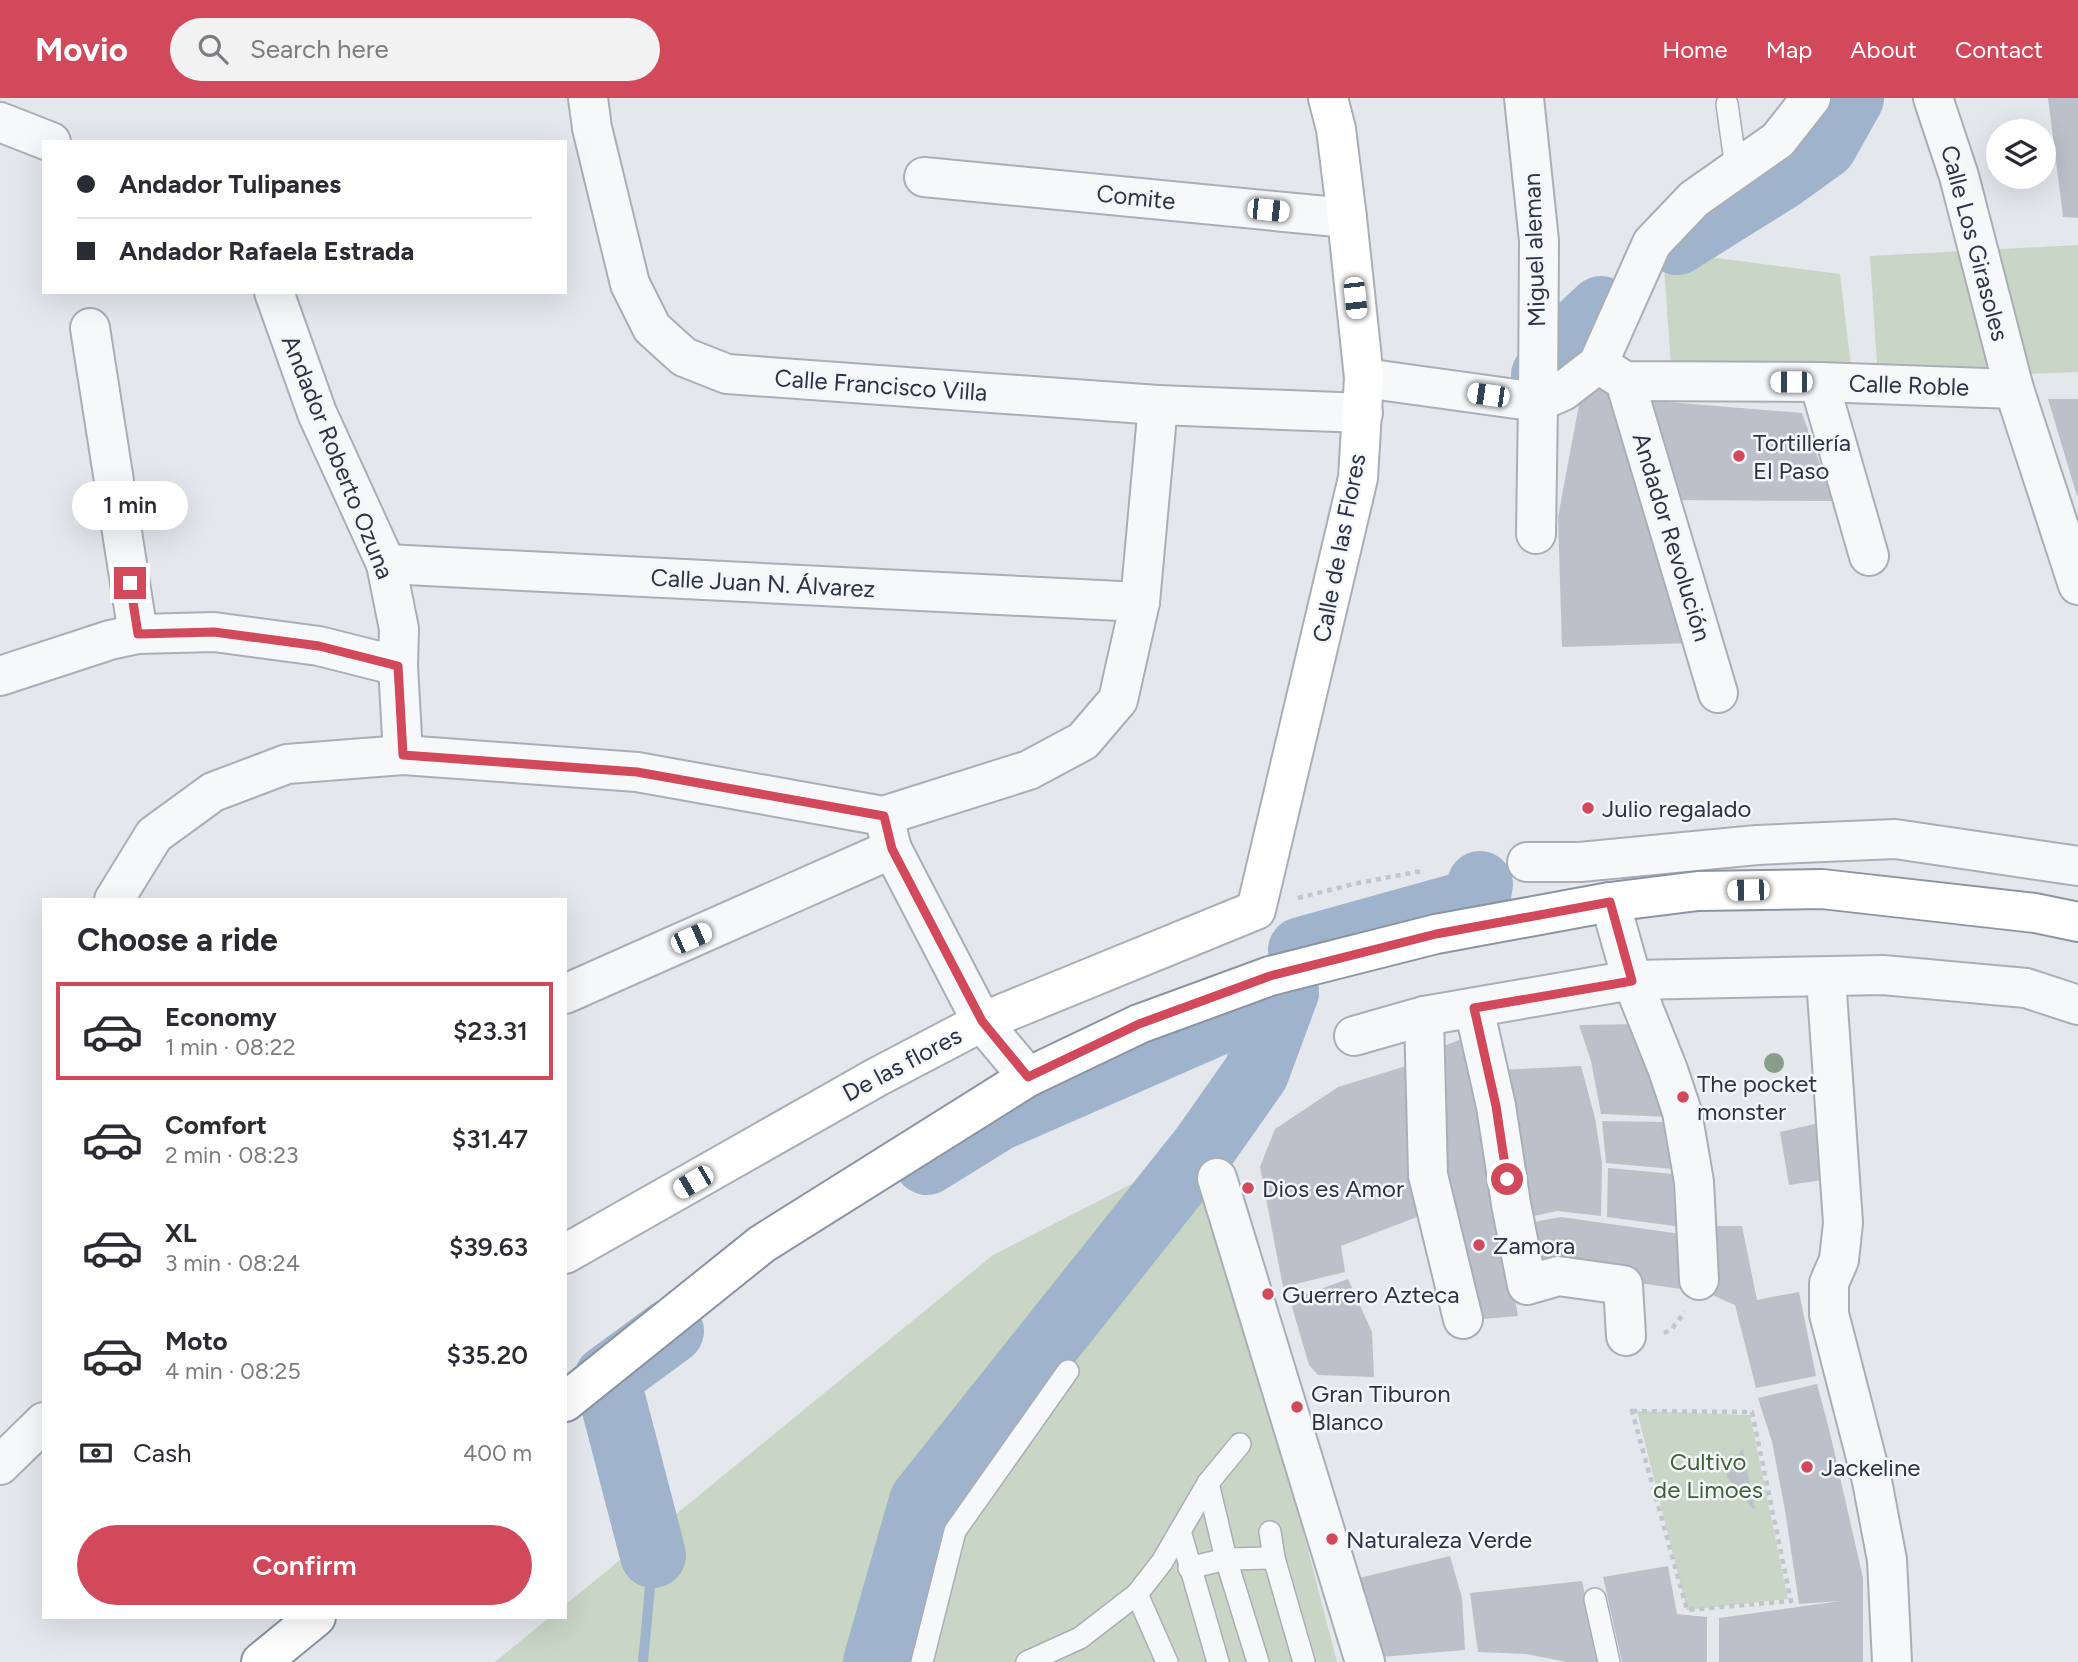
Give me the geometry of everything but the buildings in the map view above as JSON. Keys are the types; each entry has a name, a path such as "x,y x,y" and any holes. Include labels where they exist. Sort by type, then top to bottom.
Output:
{"main road":[{"name":"Calle de las Flores","path":"1256,910 1358,478 1363,395 1347,218 1336,129 1328,98"},
{"path":"567,1400 762,1244 1028,1077 1139,1024 1270,976 1436,934 1610,902 1698,891 1822,889 2035,913 2078,922"},
{"name":"De las flores","path":"567,1253 877,1077 982,1021 1256,910"},
{"path":"261,1662 314,1619"}],"street":[{"name":"Calle Francisco Villa","path":"588,98 630,284 652,328 684,357 727,374 1158,405 1363,395 1538,402"},
{"name":"Miguel aleman","path":"1524,98 1539,241 1536,534"},
{"path":"1538,402 1612,372 1652,243 1694,199 1778,140 1811,98"},
{"name":"Calle Los Girasoles","path":"1933,98 1959,176 2014,389 2078,584"},
{"path":"0,122 9,128 45,140"},
{"name":"Comite","path":"924,177 1347,218"},
{"name":"Andador Roberto Ozuna","path":"275,294 317,413 386,564 399,629 398,666 403,755"},
{"path":"90,328 138,634"},
{"name":"Calle Roble","path":"1612,372 2014,389"},
{"name":"Andador Revolución","path":"1612,372 1718,693"},
{"path":"1819,382 1870,556"},
{"path":"567,993 888,832 1029,771 1083,741 1118,700 1140,602 1158,405"},
{"name":"Calle Juan N. Álvarez","path":"386,564 1140,602"},
{"path":"0,676 110,640 138,634 227,634 319,646 398,666"},
{"path":"121,898 154,835 213,792 287,764 403,755 637,772 888,832"},
{"path":"888,832 982,1021 1028,1077"},
{"path":"1527,862 1580,862 1757,845 1895,839 2078,866"},
{"path":"1610,902 1632,981 1682,1112 1694,1182 1699,1280"},
{"path":"1354,1036 1424,1016 1632,981 1883,975 2026,988 2078,1005"},
{"path":"1826,978 1843,1223 1839,1260 1829,1283 1829,1314 1872,1481 1887,1560 1892,1662"},
{"path":"1474,1008 1496,1106 1527,1285 1558,1276 1623,1285 1626,1336"},
{"path":"1424,1016 1428,1175 1463,1319"},
{"path":"1217,1178 1365,1662"},
{"path":"0,1465 42,1424"}],"lane":[{"path":"1727,104 1736,168"},
{"path":"922,1662 955,1531 1068,1371"},
{"path":"1027,1662 1080,1637 1137,1594 1162,1562 1208,1483 1240,1444"},
{"path":"1208,1483 1226,1559 1258,1662"},
{"path":"1180,1531 1217,1662"},
{"path":"1270,1532 1274,1558 1304,1662"},
{"path":"1189,1568 1226,1559 1274,1558"},
{"path":"1137,1594 1167,1662"},
{"path":"1595,1599 1609,1662"}],"path":[{"path":"1256,910 1358,883 1422,871"},
{"path":"1632,1410 1752,1412 1791,1601 1687,1610 1632,1410"}],"green space":[{"path":"2078,245 2078,372 1878,380 1870,256"},
{"path":"1663,251 1840,274 1852,375 1671,366"},
{"path":"1204,1147 1337,1662 495,1662 548,1619 567,1619 567,1603 993,1255"},
{"name":"Cultivo de Limoes","path":"1637,1411 1750,1415 1788,1599 1687,1610"}],"waterway":[{"path":"1677,242 1781,177 1824,146 1851,98"},
{"path":"1544,375 1582,327 1601,309"},
{"path":"1301,950 1477,901 1480,884"},
{"path":"927,1162 998,1118 1286,992"},
{"path":"876,1662 922,1501 1204,1147 1256,1073 1286,992"},
{"path":"653,1555 607,1378 671,1331"},
{"path":"643,1662 653,1555"}],"place":[{"name":"Tortillería El Paso","path":"1739,456"},
{"name":"Julio regalado","path":"1588,808"},
{"name":"The pocket monster","path":"1683,1097"},
{"name":"Dios es Amor","path":"1248,1188"},
{"name":"Zamora","path":"1479,1245"},
{"name":"Guerrero Azteca","path":"1268,1294"},
{"name":"Gran Tiburon Blanco","path":"1297,1407"},
{"name":"Jackeline","path":"1807,1467"},
{"name":"Naturaleza Verde","path":"1332,1539"}],"route":[{"path":"130,583 138,634 214,632 319,646 398,666 403,755 637,772 884,816 892,849 982,1021 1028,1077 1139,1024 1270,976 1436,934 1610,902 1632,981 1474,1008 1496,1106 1507,1179"}]}
